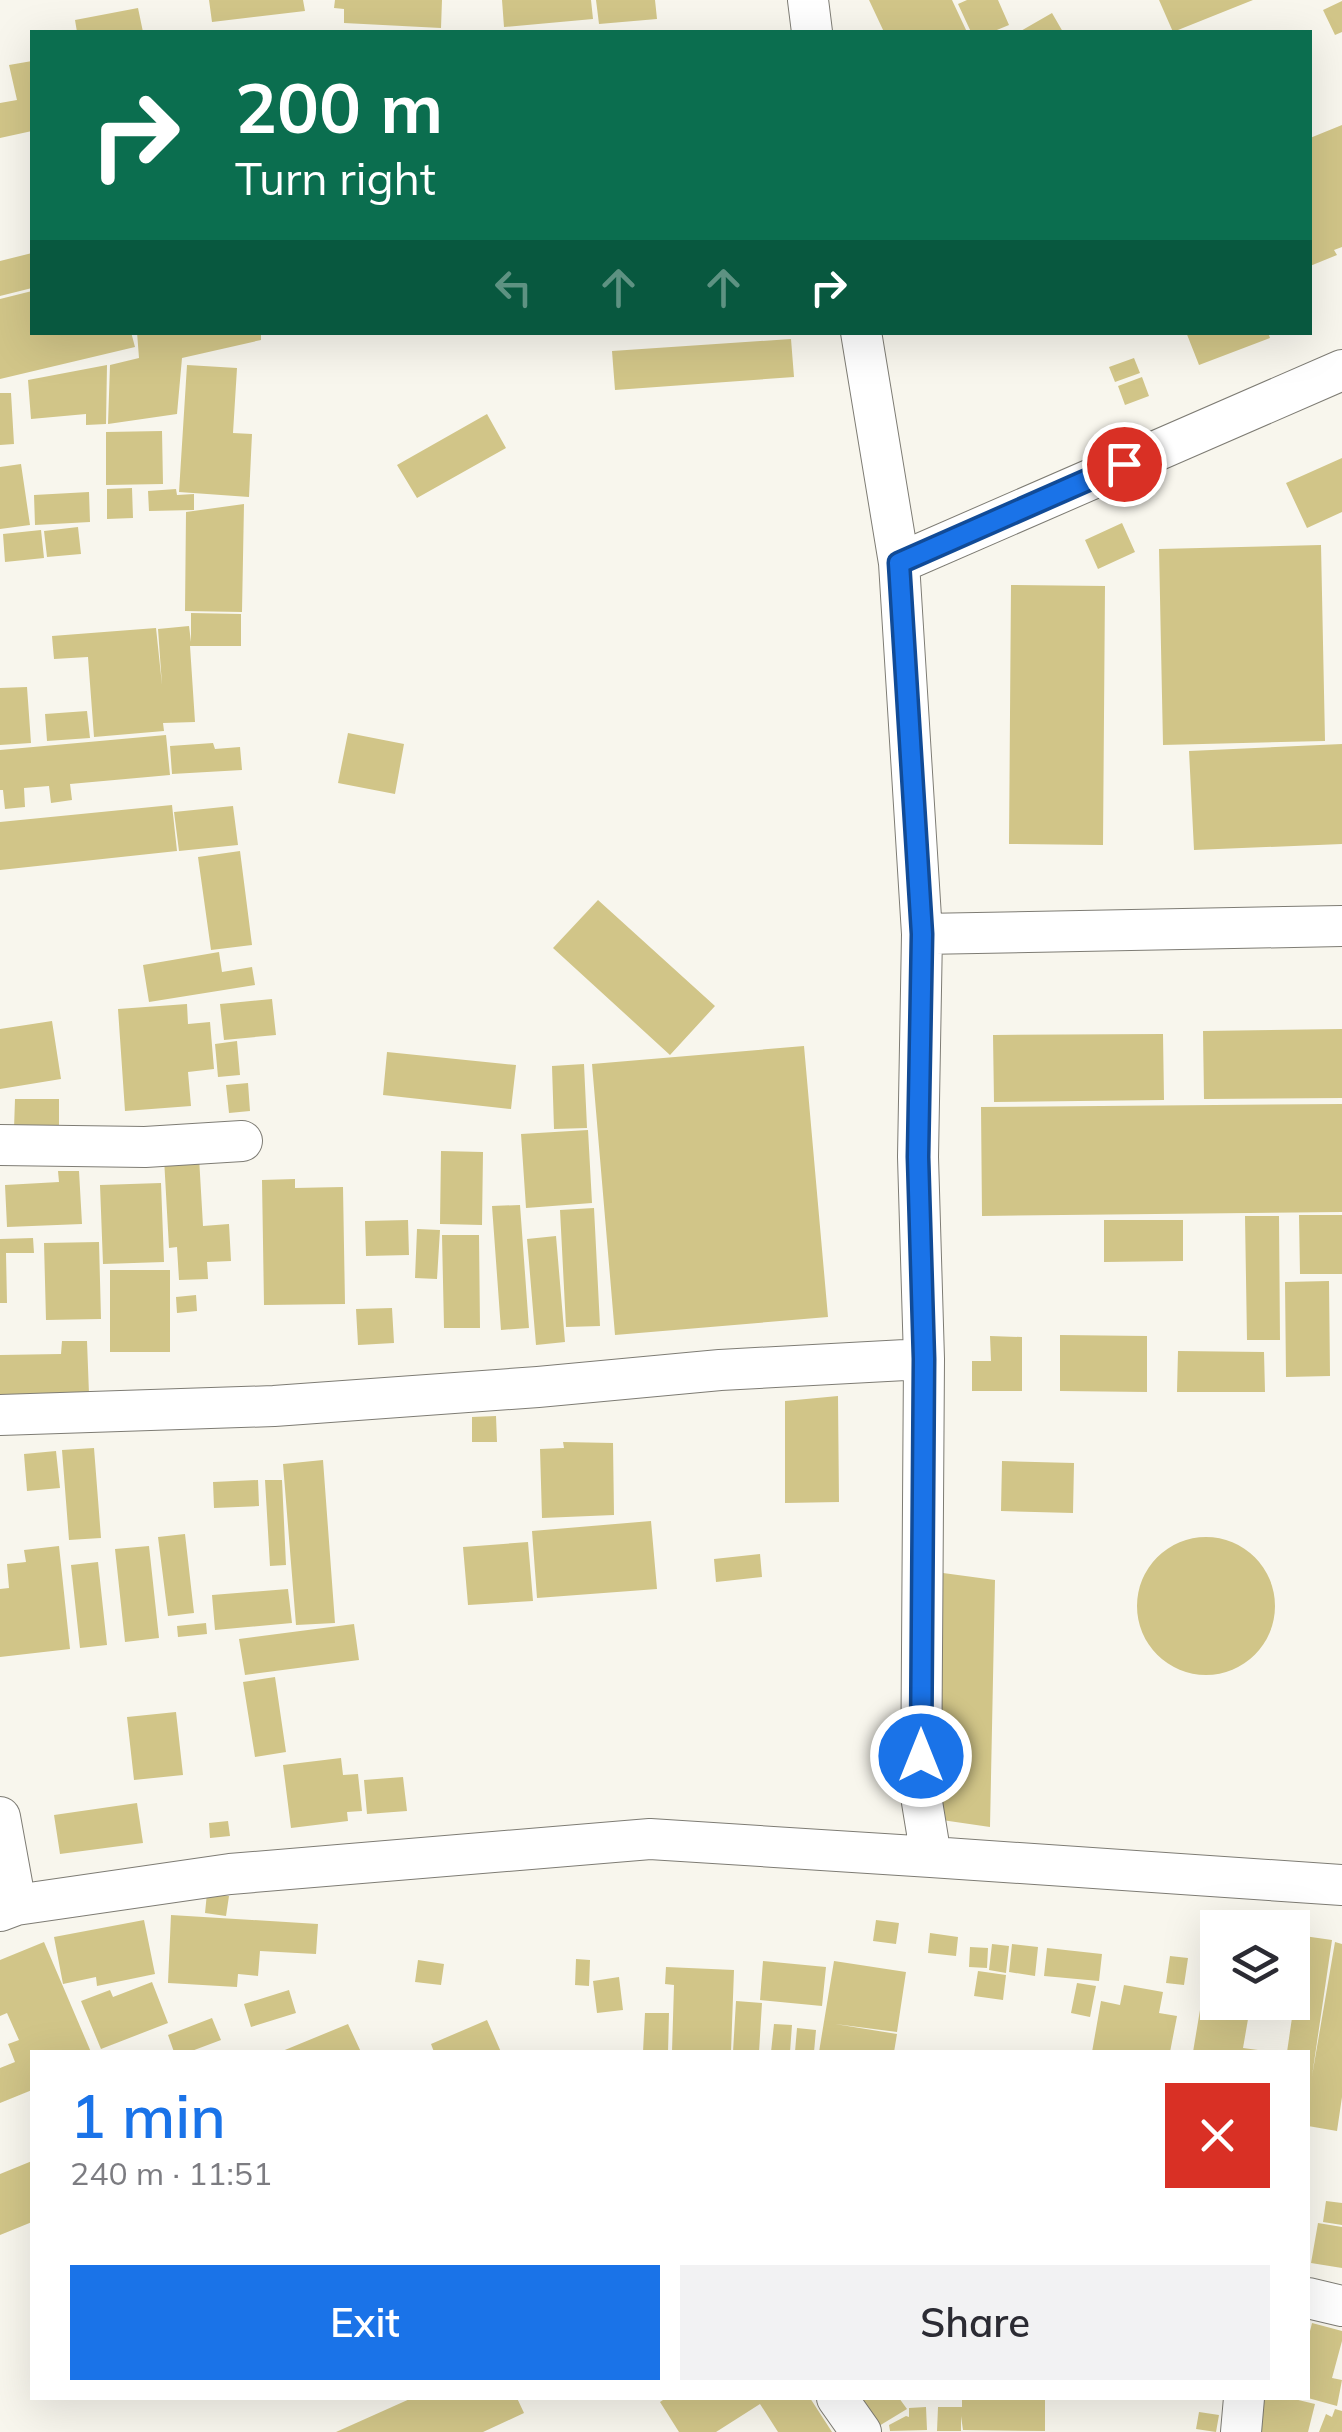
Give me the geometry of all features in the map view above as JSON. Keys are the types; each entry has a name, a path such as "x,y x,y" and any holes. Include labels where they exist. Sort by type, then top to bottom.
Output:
{"street":[{"path":"808,0 812,30"},
{"path":"861,335 899,563 922,934 918,1157 924,1359 920,1796 931,1857"},
{"path":"899,563 1342,370"},
{"path":"922,934 1342,926"},
{"path":"0,1145 145,1147 242,1141"},
{"path":"0,1415 274,1406 720,1370 924,1359"},
{"path":"0,1817 8,1908 230,1874 650,1839 1342,1885"},
{"path":"1310,2298 1342,2306"},
{"path":"838,2400 860,2432"},
{"path":"1240,2432 1244,2400"}],"building":[{"path":"209,0 303,0 305,11 212,22"},
{"path":"335,0 442,0 441,28 344,23 344,9 334,8"},
{"path":"502,0 591,0 593,19 504,27"},
{"path":"596,0 655,0 657,19 599,24"},
{"path":"869,0 952,0 966,30 883,30"},
{"path":"967,0 998,0 1009,25 997,30 970,30 958,4"},
{"path":"1159,0 1253,0 1178,30 1172,30"},
{"path":"1342,1 1342,32 1335,35 1323,10"},
{"path":"138,8 143,30 77,30 75,20"},
{"path":"1052,13 1062,30 1022,30"},
{"path":"30,61 30,131 0,138 0,103 17,100 9,65"},
{"path":"1342,125 1342,247 1334,250 1337,255 1312,265 1312,137"},
{"path":"30,254 30,288 0,296 0,261"},
{"path":"30,292 30,335 132,335 135,347 0,379 0,299"},
{"path":"137,335 261,335 261,340 182,358 177,414 108,424 110,365 139,358"},
{"path":"1187,335 1269,335 1270,338 1199,365"},
{"path":"791,339 794,377 615,390 612,351"},
{"path":"1134,358 1140,373 1115,382 1109,367"},
{"path":"107,365 106,424 86,425 86,414 31,419 28,380"},
{"path":"187,365 237,368 233,433 252,434 249,497 179,492"},
{"path":"1142,377 1149,396 1125,405 1118,386"},
{"path":"0,393 11,393 14,444 0,445"},
{"path":"487,414 506,448 417,498 397,465"},
{"path":"162,431 163,484 106,485 106,432"},
{"path":"1342,458 1342,512 1307,528 1286,483"},
{"path":"21,464 30,525 0,529 0,467"},
{"path":"132,488 133,518 107,519 107,489"},
{"path":"176,489 177,495 194,494 194,510 149,511 148,491"},
{"path":"89,492 90,522 35,525 34,495"},
{"path":"244,504 242,612 185,611 186,512"},
{"path":"1122,523 1135,552 1098,569 1085,540"},
{"path":"78,527 81,554 47,557 44,531"},
{"path":"41,530 44,558 5,562 3,534"},
{"path":"1321,545 1325,741 1163,745 1159,549"},
{"path":"1011,585 1105,586 1103,845 1009,844"},
{"path":"191,613 241,614 241,646 190,646 195,722 163,723 164,731 94,737 88,657 54,659 52,636 156,628 162,685 158,629 189,626 191,642"},
{"path":"27,687 31,743 0,745 0,688"},
{"path":"87,711 90,738 47,741 45,714"},
{"path":"348,733 404,744 395,794 338,783"},
{"path":"166,735 170,775 70,784 72,800 51,803 49,786 24,788 25,807 5,809 0,790 0,750"},
{"path":"213,743 215,749 240,747 242,770 172,774 170,746"},
{"path":"1342,744 1342,844 1194,850 1189,751"},
{"path":"172,805 177,851 0,870 0,822"},
{"path":"233,806 238,845 179,851 174,812"},
{"path":"240,851 252,945 211,950 198,857"},
{"path":"598,900 715,1006 670,1055 553,948"},
{"path":"219,952 222,972 252,967 255,985 149,1002 143,965"},
{"path":"272,999 276,1035 224,1040 220,1004"},
{"path":"187,1004 188,1024 210,1022 214,1069 188,1072 191,1106 125,1111 118,1009"},
{"path":"52,1021 61,1079 0,1089 0,1029"},
{"path":"1342,1029 1342,1098 1204,1099 1203,1031"},
{"path":"1163,1034 1164,1100 994,1102 993,1035"},
{"path":"237,1041 240,1075 218,1077 215,1044"},
{"path":"804,1046 828,1317 615,1335 592,1064"},
{"path":"387,1052 516,1065 511,1109 383,1095"},
{"path":"584,1064 587,1128 554,1129 552,1066"},
{"path":"248,1083 250,1111 229,1113 226,1085"},
{"path":"15,1099 59,1099 59,1130 14,1129"},
{"path":"1342,1104 1342,1212 982,1216 981,1107"},
{"path":"588,1130 592,1203 526,1208 521,1134"},
{"path":"441,1151 483,1152 482,1225 440,1224"},
{"path":"199,1157 203,1226 229,1224 231,1261 207,1262 208,1279 179,1280 177,1247 169,1248 164,1158"},
{"path":"58,1171 79,1171 82,1224 7,1227 5,1185 59,1182"},
{"path":"295,1179 295,1188 343,1187 345,1304 264,1305 262,1180"},
{"path":"161,1183 164,1262 103,1264 100,1185"},
{"path":"520,1205 529,1328 501,1330 492,1206"},
{"path":"594,1208 600,1326 566,1327 560,1210"},
{"path":"1299,1215 1342,1215 1342,1274 1300,1274"},
{"path":"1245,1216 1279,1216 1280,1340 1247,1340"},
{"path":"408,1220 409,1255 366,1256 365,1221"},
{"path":"1104,1220 1183,1220 1183,1261 1104,1262"},
{"path":"417,1229 440,1230 437,1279 415,1278"},
{"path":"442,1235 479,1235 480,1328 444,1328"},
{"path":"556,1236 565,1342 536,1345 527,1239"},
{"path":"33,1238 34,1253 6,1253 7,1303 0,1303 0,1239"},
{"path":"99,1242 101,1319 46,1320 44,1243"},
{"path":"110,1270 170,1270 170,1352 110,1352"},
{"path":"1329,1281 1330,1376 1286,1377 1285,1282"},
{"path":"196,1295 197,1311 177,1313 176,1297"},
{"path":"392,1308 394,1343 358,1345 356,1309"},
{"path":"1060,1335 1147,1336 1147,1392 1060,1391"},
{"path":"990,1336 1022,1337 1022,1391 972,1391 972,1361 991,1361"},
{"path":"62,1341 87,1341 89,1394 0,1395 0,1355 61,1354"},
{"path":"1178,1351 1264,1352 1265,1392 1177,1392"},
{"path":"838,1396 839,1502 785,1503 785,1401"},
{"path":"496,1416 497,1442 472,1442 472,1417"},
{"path":"563,1442 613,1443 614,1515 542,1518 540,1449 564,1448"},
{"path":"94,1448 101,1538 69,1540 62,1450"},
{"path":"56,1451 60,1488 27,1491 24,1454"},
{"path":"323,1460 335,1623 296,1625 283,1464"},
{"path":"1002,1461 1074,1463 1073,1513 1001,1511"},
{"path":"258,1480 259,1506 214,1508 213,1482"},
{"path":"265,1480 282,1480 286,1565 270,1566"},
{"path":"651,1521 657,1589 537,1598 532,1531"},
{"path":"185,1534 194,1613 168,1616 158,1537"},
{"path":"1206,1537 1232,1542 1255,1557 1270,1580 1275,1606 1270,1632 1255,1655 1232,1670 1206,1675 1180,1670 1157,1655 1142,1632 1137,1606 1142,1580 1157,1557 1180,1542"},
{"path":"528,1542 533,1601 468,1605 463,1547"},
{"path":"59,1546 70,1649 0,1657 0,1589 9,1588 7,1564 26,1562 24,1550"},
{"path":"149,1546 159,1638 125,1642 115,1549"},
{"path":"760,1554 762,1577 716,1582 714,1559"},
{"path":"98,1562 107,1645 80,1648 71,1565"},
{"path":"943,1573 995,1580 990,1827 935,1819"},
{"path":"288,1589 292,1623 215,1630 212,1595"},
{"path":"206,1623 207,1634 178,1637 177,1626"},
{"path":"354,1624 359,1660 245,1675 239,1639"},
{"path":"275,1677 286,1752 255,1757 243,1682"},
{"path":"176,1712 183,1775 134,1780 127,1717"},
{"path":"341,1758 343,1775 358,1774 362,1811 347,1812 348,1821 291,1828 283,1765"},
{"path":"403,1777 407,1811 367,1814 364,1780"},
{"path":"137,1803 143,1843 60,1854 54,1815"},
{"path":"228,1821 230,1836 210,1838 209,1823"},
{"path":"207,1893 229,1896 226,1916 205,1913"},
{"path":"171,1915 318,1924 316,1954 260,1951 258,1976 238,1974 237,1987 168,1983"},
{"path":"144,1920 155,1974 97,1986 96,1977 63,1984 54,1937"},
{"path":"876,1920 899,1923 896,1944 873,1941"},
{"path":"930,1933 958,1937 956,1956 928,1953"},
{"path":"1310,1937 1332,1940 1312,2076 1335,1942 1342,1944 1342,2097 1337,2131 1310,2126 1310,2050 1287,2050 1292,2020 1310,2020"},
{"path":"44,1942 90,2050 30,2050 30,2091 0,2103 0,2068 15,2062 8,2044 19,2040 7,2013 0,2016 0,1960"},
{"path":"992,1944 1009,1946 1006,1973 989,1970"},
{"path":"1012,1944 1038,1947 1035,1976 1009,1972"},
{"path":"970,1947 988,1948 987,1968 969,1967"},
{"path":"1047,1948 1102,1954 1099,1981 1044,1976"},
{"path":"1170,1956 1188,1958 1184,1985 1166,1983"},
{"path":"576,1959 590,1960 589,1986 575,1985"},
{"path":"418,1960 444,1964 441,1985 415,1982"},
{"path":"763,1961 826,1967 822,2006 760,2000"},
{"path":"834,1961 906,1972 897,2032 835,2024 897,2034 894,2050 819,2050"},
{"path":"666,1967 734,1970 731,2050 672,2050 674,1985 665,1984"},
{"path":"978,1971 1006,1975 1003,2000 974,1996"},
{"path":"619,1977 623,2010 597,2013 593,1981"},
{"path":"152,1982 168,2023 101,2049 81,2001 110,1990 113,1997"},
{"path":"1077,1983 1096,1986 1090,2017 1071,2013"},
{"path":"1124,1985 1163,1992 1159,2013 1177,2016 1170,2050 1092,2050 1101,2001 1120,2005"},
{"path":"289,1990 296,2013 251,2027 244,2004"},
{"path":"736,2001 762,2003 759,2050 733,2050"},
{"path":"1200,2010 1200,2020 1248,2020 1243,2048 1258,2050 1193,2050"},
{"path":"645,2013 669,2013 668,2050 643,2050"},
{"path":"212,2018 221,2040 194,2050 173,2050 168,2035"},
{"path":"487,2020 500,2050 433,2050 431,2044"},
{"path":"348,2024 360,2050 285,2050"},
{"path":"774,2024 792,2025 790,2050 771,2050"},
{"path":"797,2028 816,2030 814,2050 795,2050"},
{"path":"30,2162 30,2223 0,2235 0,2174"},
{"path":"1326,2201 1342,2203 1342,2225 1323,2222"},
{"path":"1318,2223 1342,2227 1342,2268 1311,2263"},
{"path":"1312,2323 1342,2331 1332,2378 1342,2380 1337,2406 1310,2399"},
{"path":"408,2400 518,2400 524,2413 483,2432 336,2432"},
{"path":"811,2400 832,2432 778,2432 760,2404 716,2432 679,2432 660,2402"},
{"path":"855,2400 900,2400 907,2409 874,2429"},
{"path":"962,2400 1045,2400 1045,2431 963,2430 961,2416 961,2431 937,2431 938,2407 962,2407"},
{"path":"1259,2400 1315,2404 1308,2432 1251,2432"},
{"path":"926,2407 927,2430 890,2431 889,2425 909,2417 909,2408"},
{"path":"1335,2409 1342,2411 1342,2432 1319,2432 1326,2414 1332,2417"},
{"path":"1199,2412 1219,2415 1216,2432 1196,2429"}],"route":[{"path":"921,1756 924,1359 918,1157 922,934 899,563 1124,464"}]}
